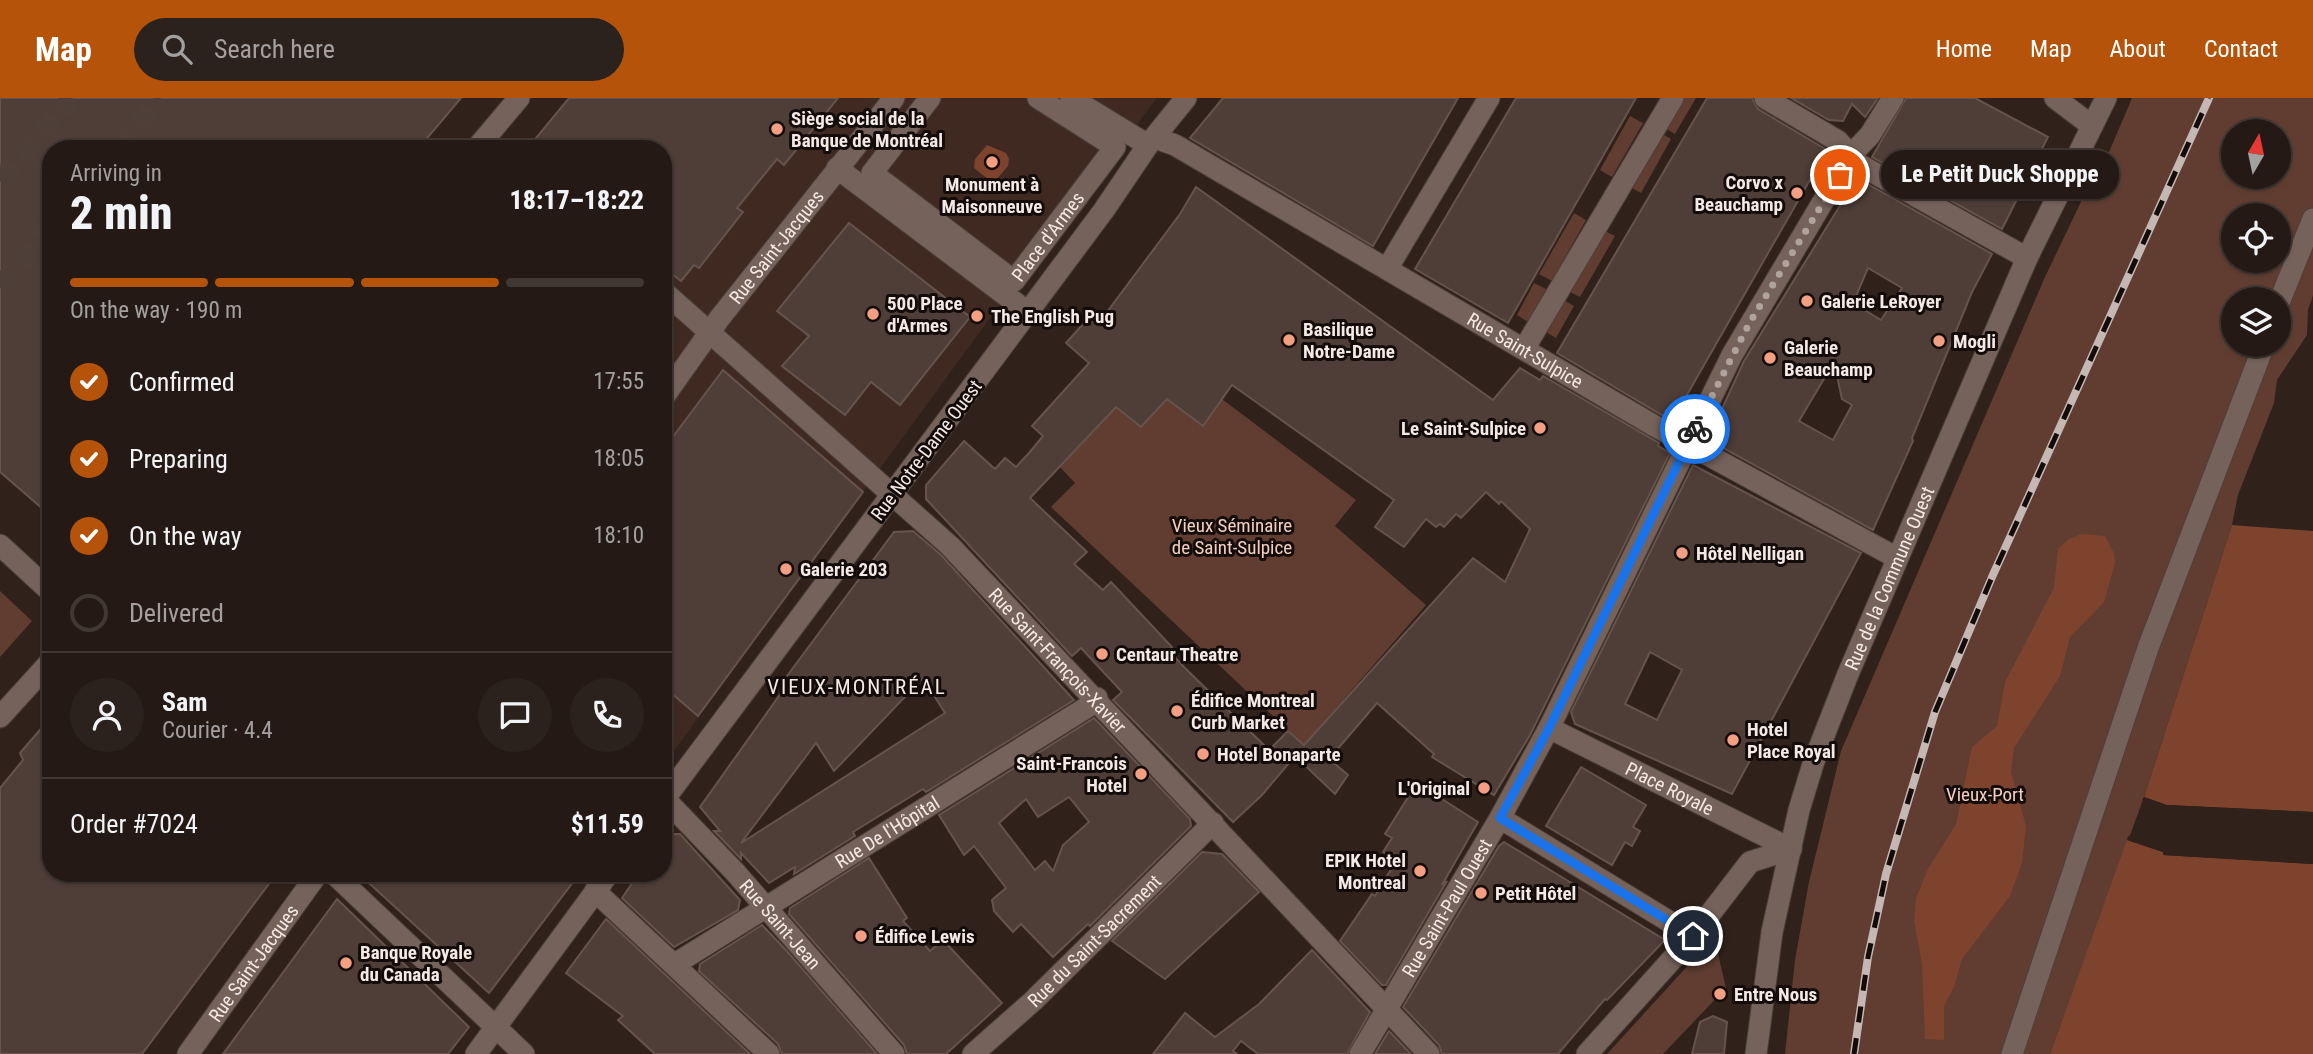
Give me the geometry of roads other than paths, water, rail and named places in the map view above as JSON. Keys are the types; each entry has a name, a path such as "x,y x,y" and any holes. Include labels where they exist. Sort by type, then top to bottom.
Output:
{"street":[{"path":"488,140 519,98"},
{"name":"Rue Saint-Jacques","path":"672,385 710,332 894,98"},
{"name":"Place d'Armes","path":"930,98 872,173 1014,281 1115,147 1038,98"},
{"path":"1071,98 1152,141"},
{"name":"Rue Notre-Dame Ouest","path":"672,788 1029,313 1186,98"},
{"path":"1387,269 1489,98"},
{"path":"1524,349 1673,98"},
{"path":"1765,98 1838,141 1850,156 1965,225 2027,258"},
{"name":"Rue Saint-Paul Ouest","path":"1360,1054 1500,818 1549,728 1687,444 1750,322 1850,156 1870,135 1893,98"},
{"path":"2055,98 2092,126"},
{"name":"Rue de la Commune Ouest","path":"1756,1054 1772,932 1814,761 1897,558 2027,258 2106,98"},
{"name":"Rue Saint-Sulpice","path":"1152,141 1175,145 1687,444 1897,558"},
{"name":"Place d'Armes","path":"837,168 1029,313"},
{"path":"2285,287 2313,219"},
{"name":"Rue Saint-François-Xavier","path":"672,299 950,546 1097,698 1429,1054"},
{"path":"2012,1054 2148,649 2259,357"},
{"path":"0,545 42,584"},
{"path":"0,718 42,671"},
{"name":"Rue De l'Hôpital","path":"675,964 1089,706 1097,698"},
{"name":"Place Royale","path":"1549,728 1791,849"},
{"name":"Rue Saint-Jean","path":"672,807 765,906 894,1054"},
{"path":"1500,818 1693,936"},
{"name":"Rue du Saint-Sacrement","path":"973,1054 1032,1001 1213,823"},
{"path":"1587,1054 1693,936 1750,863 1791,849"},
{"name":"Rue Saint-Jacques","path":"188,1054 312,882"},
{"path":"343,882 524,1054"},
{"path":"476,1054 602,882"},
{"path":"595,891 769,1054"}],"tunnel":[{"path":"0,181 72,98"},
{"path":"125,140 160,98"},
{"path":"0,287 42,238"}],"railway":[{"path":"1854,1054 1868,957 1886,874 1935,712 1992,577 2209,98"}],"place":[{"name":"Siège social de la Banque de Montréal","path":"777,129"},
{"name":"Monument à Maisonneuve","path":"992,162"},
{"name":"Le Petit Duck Shoppe","path":"1840,175"},
{"name":"Corvo x Beauchamp","path":"1797,193"},
{"name":"Galerie LeRoyer","path":"1807,301"},
{"name":"500 Place d'Armes","path":"873,314"},
{"name":"The English Pug","path":"977,316"},
{"name":"Basilique Notre-Dame","path":"1289,340"},
{"name":"Mogli","path":"1939,341"},
{"name":"Galerie Beauchamp","path":"1770,358"},
{"name":"Le Saint-Sulpice","path":"1540,428"},
{"name":"Hôtel Nelligan","path":"1682,553"},
{"name":"Galerie 203","path":"786,569"},
{"name":"Centaur Theatre","path":"1102,654"},
{"name":"Édifice Montreal Curb Market","path":"1177,711"},
{"name":"Hotel Place Royal","path":"1733,740"},
{"name":"Hotel Bonaparte","path":"1203,754"},
{"name":"Saint-Francois Hotel","path":"1141,774"},
{"name":"L'Original","path":"1484,788"},
{"name":"EPIK Hotel Montreal","path":"1420,871"},
{"name":"Petit Hôtel","path":"1481,893"},
{"name":"Édifice Lewis","path":"861,936"},
{"name":"Banque Royale du Canada","path":"346,963"},
{"name":"Entre Nous","path":"1720,994"}],"district":[{"name":"VIEUX-MONTRÉAL","path":"857,687"}],"park label":[{"name":"Vieux Séminaire de Saint-Sulpice","path":"1232,536"},
{"name":"Vieux-Port","path":"1985,794"}]}
